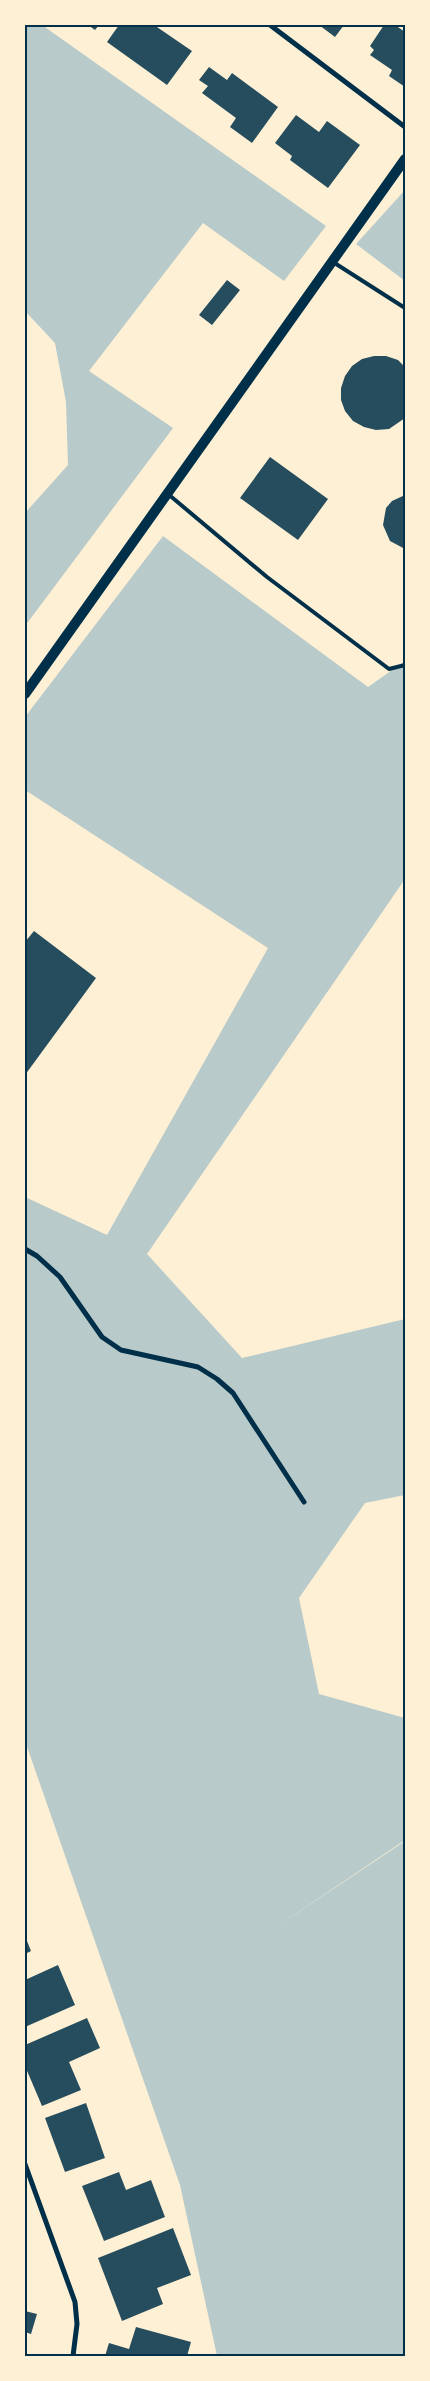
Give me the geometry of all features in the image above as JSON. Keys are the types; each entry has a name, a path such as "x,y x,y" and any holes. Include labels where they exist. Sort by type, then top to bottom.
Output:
{"main road":[{"path":"25,694 405,159"}],"street":[{"path":"270,25 405,127"},
{"path":"25,1249 37,1256 60,1277 102,1337 121,1350 198,1368 217,1379 233,1393 304,1502"},
{"path":"25,2164 75,2302 78,2324 73,2356"}],"lane":[{"path":"331,261 405,308"},
{"path":"168,493 266,577 389,668 405,665"}],"shaded area":[{"path":"25,25 42,25 326,226 284,281 203,223 89,371 173,428 25,626 25,513 68,465 66,402 55,343 25,311"},
{"path":"405,190 405,281 356,244"},
{"path":"163,536 368,687 405,661 405,879 147,1254 242,1358 405,1319 405,1495 365,1503 299,1598 319,1694 405,1718 405,1840 266,1934 405,1841 405,2356 217,2356 180,2185 25,1741 25,1197 107,1235 268,948 25,790 25,717"}],"building":[{"path":"88,25 99,25 95,30"},
{"path":"119,25 154,25 192,51 167,85 107,42"},
{"path":"319,25 344,25 335,37"},
{"path":"384,25 395,25 405,32 405,87 389,76 392,70 370,55 374,50 370,46"},
{"path":"209,67 227,80 232,73 278,107 252,143 230,127 236,118 202,93 208,86 199,80"},
{"path":"296,115 319,132 327,121 360,145 328,188 290,160 292,156 275,143"},
{"path":"227,280 240,290 212,325 199,315"},
{"path":"386,356 398,360 405,367 405,418 389,429 376,430 364,427 353,421 345,411 341,400 341,388 345,376 352,366 362,359"},
{"path":"270,457 328,499 298,540 240,498"},
{"path":"405,495 405,549 390,541 383,525 386,508 392,501"},
{"path":"34,931 96,978 25,1075 25,942"},
{"path":"25,1936 31,1951 25,1954"},
{"path":"58,1965 75,2005 25,2027 25,1980"},
{"path":"87,2018 100,2048 69,2062 81,2090 42,2106 25,2066 25,2045"},
{"path":"86,2103 105,2158 65,2172 45,2118"},
{"path":"119,2172 126,2190 151,2180 165,2217 104,2241 82,2186"},
{"path":"173,2228 191,2275 157,2288 163,2304 122,2321 98,2258"},
{"path":"25,2311 37,2314 31,2334 25,2332"},
{"path":"136,2327 191,2342 187,2356 105,2356 109,2343 129,2349"}]}
